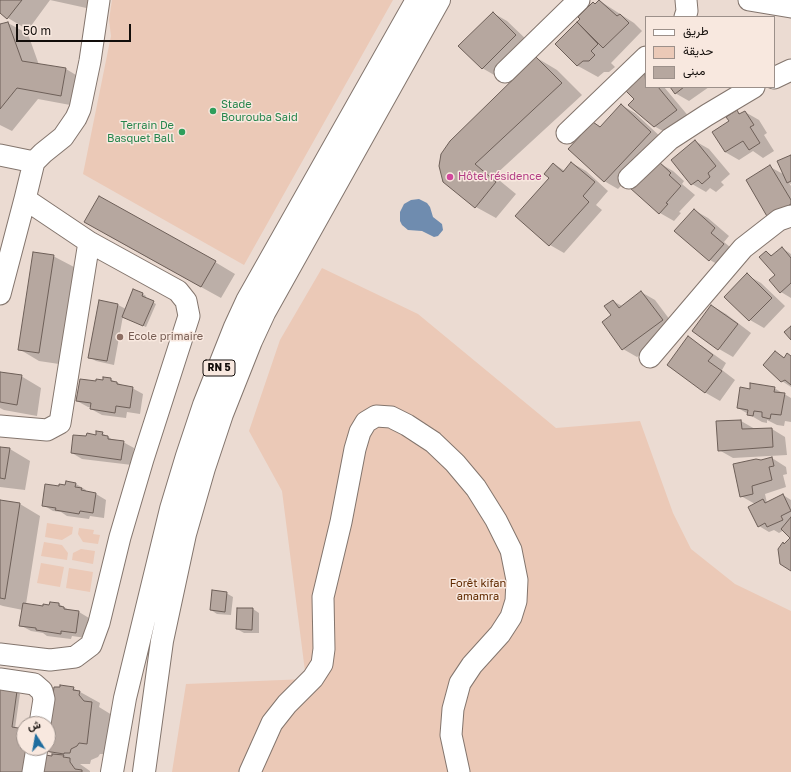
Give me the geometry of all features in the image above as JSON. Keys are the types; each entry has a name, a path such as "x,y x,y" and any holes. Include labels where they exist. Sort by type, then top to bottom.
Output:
{"main road":[{"name":"RN 5","path":"112,772 125,698 171,509 204,405 247,301 417,0"},
{"name":"RN 5","path":"144,772 162,641 185,534 204,468 222,414 251,341 264,313 439,0"}],"street":[{"path":"0,294 34,162 63,137 76,118 80,109 90,61 98,0"},
{"path":"505,72 579,0"},
{"path":"685,16 687,11 686,0"},
{"path":"748,0 791,7"},
{"path":"567,133 645,58"},
{"path":"775,78 791,70"},
{"path":"629,178 670,139 706,114 752,88"},
{"path":"0,155 34,162"},
{"path":"0,654 50,660 75,657 91,645 99,623 122,530 189,316 186,301 178,291 89,242 25,199"},
{"path":"650,357 743,248 779,220 791,216"},
{"path":"0,426 47,430 60,423 89,242"},
{"path":"250,772 272,723 287,704 313,678 322,664 324,649 322,597 341,522 360,432 366,422 376,416 391,417 407,425 433,442 455,463 480,494 496,520 511,550 517,580 516,601 511,617 500,634 472,665 460,683 453,709 451,735 459,772"},
{"path":"0,679 34,684 42,691 44,699 41,716"},
{"path":"33,772 36,756"}],"green space":[{"name":"Stade Bourouba Said","path":"112,0 393,0 244,265 83,174 111,36 109,20"},
{"name":"Forêt kifan amamra","path":"322,268 418,314 556,428 640,421 673,513 691,549 735,584 791,611 791,772 172,772 186,684 306,679 282,491 249,431 280,340"},
{"path":"47,523 73,527 72,534 62,540 45,537"},
{"path":"79,528 94,530 93,534 100,535 98,544 83,542 78,534"},
{"path":"44,542 62,545 68,553 67,560 41,556"},
{"path":"81,549 95,551 93,564 72,560 73,553"},
{"path":"41,563 64,567 60,587 37,583"},
{"path":"69,568 93,572 90,592 66,588"}],"water":[{"path":"419,199 427,203 433,217 442,224 443,230 438,236 434,237 422,231 408,230 402,225 400,221 400,212 404,204 411,200"}],"building":[{"path":"0,0 22,0 7,19 0,13"},
{"path":"599,0 617,16 620,14 629,23 603,48 577,22 580,19 578,17 593,2 595,4"},
{"path":"493,12 516,35 482,69 458,46"},
{"path":"8,22 22,61 66,68 61,96 17,88 0,109 0,24"},
{"path":"577,22 598,44 591,51 595,55 589,61 583,61 577,66 555,44"},
{"path":"536,57 562,83 475,164 496,182 475,208 443,182 439,166 441,154 450,141"},
{"path":"645,73 645,88 659,88 677,110 654,127 628,105 634,99 624,89"},
{"path":"671,88 683,88 675,94"},
{"path":"621,104 651,132 604,182 568,149 593,122 600,127"},
{"path":"737,110 739,114 745,111 754,125 750,127 760,143 749,150 743,141 725,152 712,132 729,121 726,117"},
{"path":"695,140 716,166 708,173 710,177 702,184 698,180 691,185 671,160"},
{"path":"791,155 791,181 787,183 777,161"},
{"path":"658,161 671,173 669,175 681,186 666,203 668,204 659,214 630,188"},
{"path":"571,162 595,182 583,196 589,202 549,246 515,216 549,178 544,174 553,163 563,172"},
{"path":"770,165 791,200 791,204 768,218 746,180"},
{"path":"99,196 216,261 201,287 84,222"},
{"path":"694,209 715,228 711,233 724,244 709,261 674,231"},
{"path":"782,247 791,258 791,283 780,293 769,280 775,275 759,257 766,251 771,256"},
{"path":"33,252 54,255 39,353 18,350"},
{"path":"747,273 772,298 749,321 724,297"},
{"path":"133,289 143,293 142,296 154,301 143,326 122,317"},
{"path":"641,291 663,320 622,350 602,322 611,315 604,306 613,300 619,308"},
{"path":"99,300 118,304 107,361 88,358"},
{"path":"711,305 738,324 718,350 692,331"},
{"path":"791,326 791,340 784,332"},
{"path":"688,336 713,355 708,361 722,371 705,393 667,365"},
{"path":"775,351 784,358 787,353 791,356 791,385 785,380 781,382 763,365"},
{"path":"0,372 22,375 17,405 0,402"},
{"path":"103,377 111,378 111,381 117,382 117,384 133,387 130,408 116,406 115,413 90,409 91,403 76,401 80,379 96,381 96,379 103,380"},
{"path":"750,383 775,387 774,392 785,393 781,415 771,414 770,419 762,417 762,412 754,411 753,416 747,415 748,410 737,408 740,387 750,389"},
{"path":"741,420 742,429 772,428 773,447 718,451 716,421"},
{"path":"96,431 103,432 102,435 108,436 108,439 124,441 121,460 71,453 73,435 86,436 87,433 96,435"},
{"path":"0,447 10,448 5,479 0,478"},
{"path":"772,457 774,466 769,467 772,480 752,486 753,494 740,497 733,464"},
{"path":"66,481 76,483 75,487 82,488 81,490 96,493 93,513 80,511 79,514 42,506 45,484 59,486 59,484 65,485"},
{"path":"783,494 791,511 781,516 783,520 767,527 765,523 758,527 748,507 763,499 765,503"},
{"path":"0,500 20,503 5,599 0,598"},
{"path":"791,517 791,571 780,564 778,549 783,542 784,544 790,538 781,529"},
{"path":"212,590 227,592 225,612 210,610"},
{"path":"50,602 59,603 59,606 64,607 64,609 79,611 76,633 61,631 61,634 36,630 36,628 19,626 23,603 43,606 43,604 49,605"},
{"path":"237,608 253,608 252,630 236,629"},
{"path":"60,685 74,687 73,690 80,691 79,695 84,701 92,702 87,744 79,743 71,749 70,753 64,754 56,753 56,716 50,716 54,687 60,687"},
{"path":"0,689 17,691 12,727 16,728 16,756 28,756 26,772 0,772"},
{"path":"56,754 64,755 63,757 70,758 70,762 75,769 82,770 82,772 43,772 45,756 56,756"}],"place":[{"name":"Stade Bourouba Said","path":"213,111"},
{"name":"Terrain De Basquet Ball","path":"182,132"},
{"name":"Hôtel résidence","path":"450,177"},
{"name":"Ecole primaire","path":"120,337"}]}
